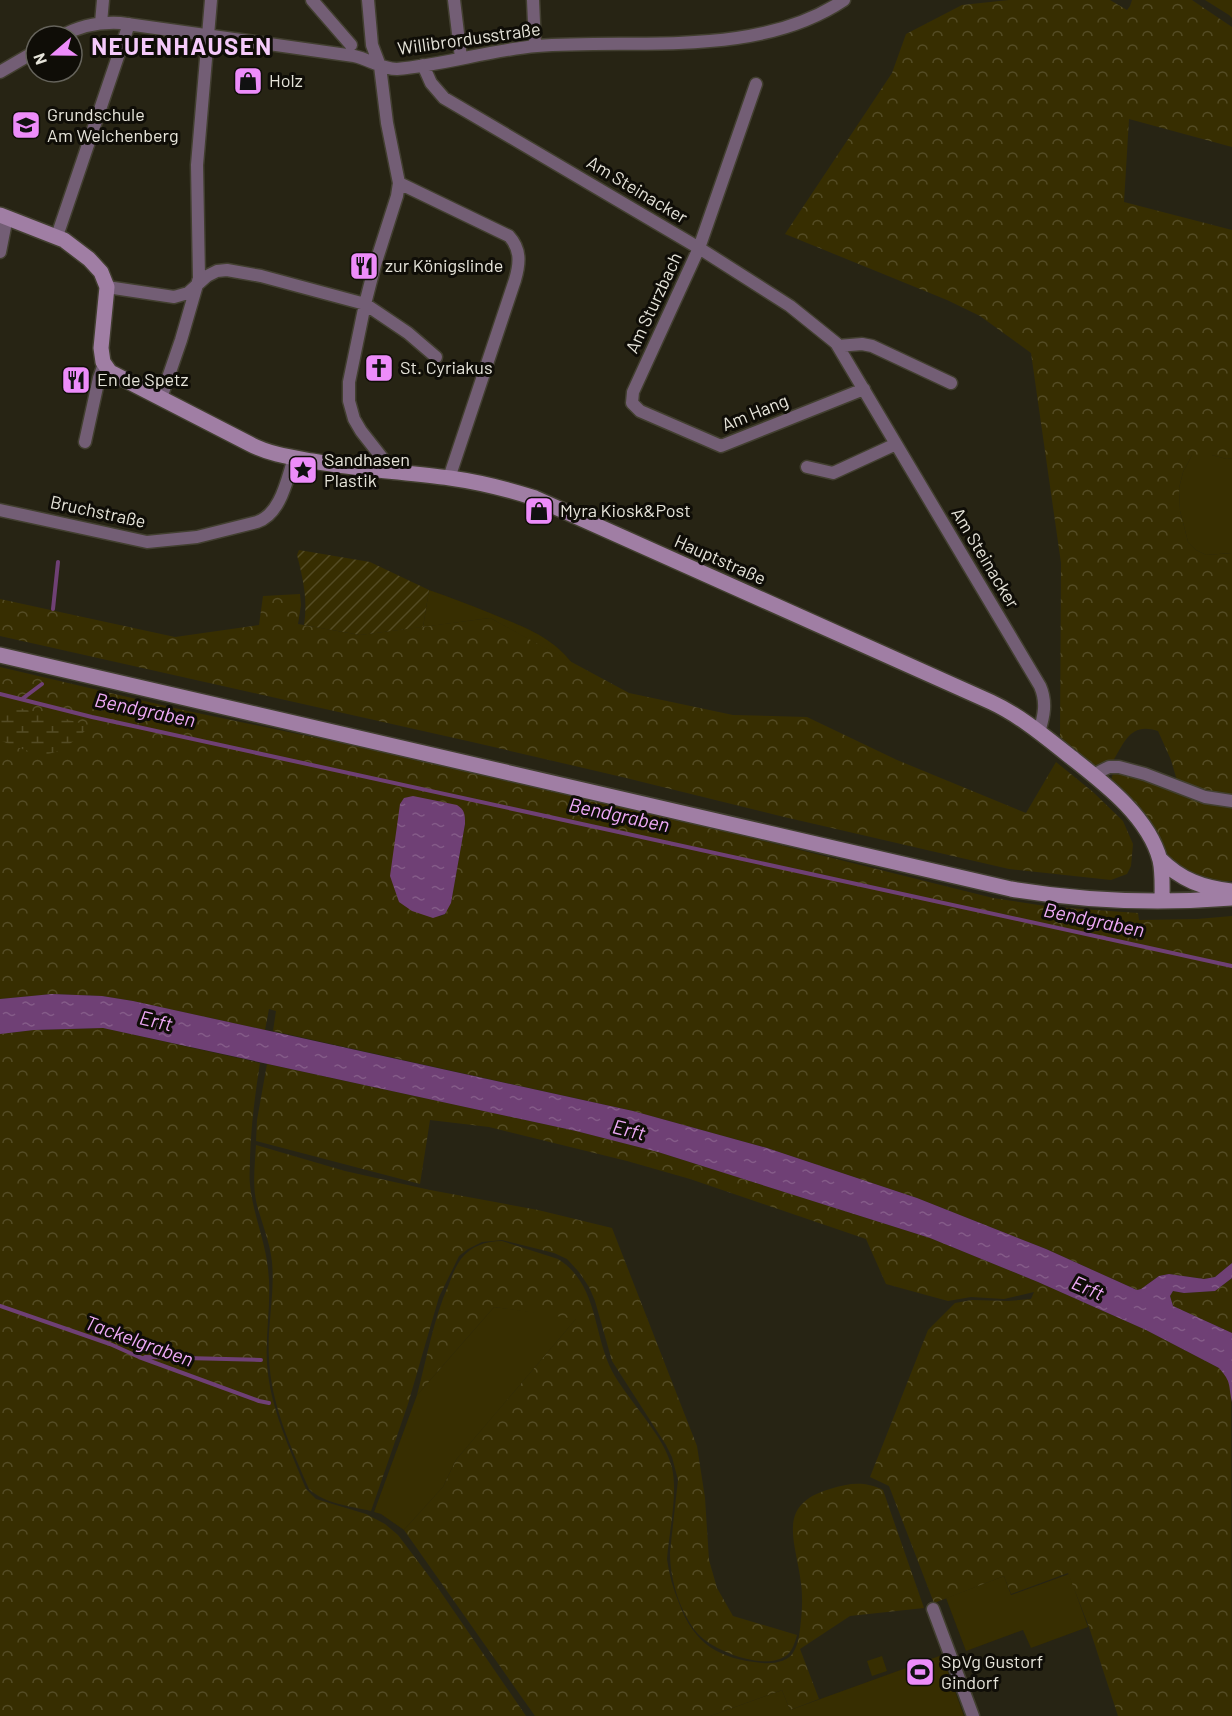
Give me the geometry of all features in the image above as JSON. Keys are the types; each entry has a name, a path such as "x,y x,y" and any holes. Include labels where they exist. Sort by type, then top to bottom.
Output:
{"street":[{"path":"100,23 103,0"},
{"path":"161,398 198,284 200,267 197,165 211,0"},
{"path":"312,0 351,45"},
{"path":"369,0 372,45 380,66 399,183 365,304 349,382 349,400 354,419 361,431 394,472"},
{"path":"454,0 461,58"},
{"path":"533,0 535,46"},
{"name":"Willibrordusstraße","path":"84,26 100,23 129,24 354,56 380,66 397,69 535,46 692,43 738,37 795,24 844,0"},
{"path":"57,236 129,24"},
{"path":"0,72 24,58"},
{"name":"Am Steinacker","path":"423,65 430,84 444,98 699,248 797,311 828,335 838,346 864,389 1040,686 1045,705 1044,718 1039,732"},
{"name":"Am Sturzbach","path":"632,401 633,392 699,248 756,84"},
{"path":"399,183 505,234 514,242 519,256 515,280 449,478"},
{"path":"0,252 3,216 57,236 77,249 100,272 107,287 101,342 104,364 85,442"},
{"path":"107,287 174,297 186,294 211,273 217,271 227,270 271,278 365,304 408,333 436,357"},
{"path":"838,346 861,344 872,346 951,383"},
{"name":"Hauptstraße","path":"104,364 114,375 258,448 294,458 354,468 449,478 495,486 551,505 991,702 1039,732 1126,805 1139,820 1160,859 1172,871 1192,883 1232,891"},
{"name":"Am Hang","path":"632,401 640,411 721,446 864,389"},
{"path":"807,468 832,473 896,444"},
{"name":"Bruchstraße","path":"0,510 147,542 197,537 260,521 268,516 277,502 294,458"},
{"path":"0,655 985,884 1064,897 1130,901 1232,898"},
{"path":"1093,775 1109,767 1119,767 1205,796 1222,801 1232,801"},
{"name":"Hauptstraße","path":"1160,859 1162,901"},
{"path":"933,1609 973,1716"}],"green space":[{"path":"1009,0 1110,0 1127,10 1132,0 1192,0 1232,27 1232,147 1129,119 1124,202 1232,230 1232,458 1192,455 1183,472 1179,488 1180,511 1188,542 1196,550 1206,555 1232,553 1232,797 1178,784 1171,760 1158,731 1141,729 1135,731 1125,740 1113,761 1092,766 1060,737 1061,563 1031,353 980,316 947,300 785,234 892,73 906,34 962,5"},
{"path":"1205,0 1232,0 1232,18 1229,15"},
{"path":"1192,455 1232,458 1232,553 1206,555 1196,550 1188,542 1180,511 1179,488 1183,472"},
{"path":"299,550 370,562 429,590 423,627 360,635 304,625 305,598 297,555"},
{"path":"429,590 534,632 554,645 572,663 490,618 423,627"},
{"path":"300,594 298,624 360,635 490,618 629,693 733,715 807,717 897,760 1026,813 1056,762 1093,792 1123,821 1133,844 1131,866 1127,874 1111,880 1009,869 472,742 0,636 0,599 175,637 259,625 263,596"},
{"path":"0,667 183,710 451,766 993,898 1052,907 1138,913 1139,920 1232,916 1232,1263 1215,1277 1204,1279 1169,1274 1159,1276 1137,1290 1046,1249 917,1198 767,1148 633,1111 273,1031 276,1011 269,1009 265,1030 102,996 52,994 0,999","holes":["465,815 451,902 445,914 439,917"]},
{"path":"0,702 90,726 58,751 41,754 29,751 0,740"},
{"path":"1116,770 1232,803 1232,881 1219,881 1198,876 1181,869 1164,855 1111,782"},
{"path":"103,1028 260,1063 252,1122 250,1182 268,1269 267,1364 276,1412 306,1489 316,1499 366,1514 385,1524 398,1535 438,1588 526,1716 0,1716 0,1034 34,1030"},
{"path":"267,1064 576,1131 658,1152 930,1238 1038,1282 1146,1330 1219,1368 1228,1376 1231,1383 1232,1716 1118,1716 1089,1627 1068,1573 1011,1594 1004,1576 934,1603 889,1486 870,1477 928,1330 955,1303 972,1300 1031,1299 1034,1292 1004,1299 971,1297 948,1301 886,1284 866,1239 690,1179 489,1127 430,1120 420,1184 256,1141 257,1120"},
{"path":"256,1145 345,1171 538,1210 612,1228 697,1446 705,1498 709,1560 717,1588 733,1616 797,1635 789,1653 778,1660 766,1661 728,1653 698,1634 686,1616 677,1596 670,1563 678,1480 672,1457 612,1361 589,1287 567,1259 554,1253 502,1240 482,1242 459,1256 439,1297 408,1404 371,1511 330,1501 309,1489 283,1425 271,1375 269,1346 273,1286 272,1262 255,1198"},
{"path":"502,1241 558,1259 571,1269 581,1282 593,1310 612,1371 654,1431 668,1456 674,1478 674,1489 668,1565 685,1617 692,1629 710,1647 733,1658 762,1663 776,1663 792,1655 798,1640 802,1606 801,1583 793,1539 795,1515 813,1496 851,1484 870,1485 883,1490 924,1608 850,1616 800,1649 819,1699 790,1710 782,1690 710,1716 535,1716 404,1530 443,1487 456,1460 576,1319 494,1307 417,1395 439,1311 457,1265 465,1254 474,1248 485,1243"},
{"path":"1232,1278 1232,1333 1173,1306 1170,1296 1173,1291 1184,1293 1215,1291"},
{"path":"494,1307 577,1318 456,1460 443,1487 404,1530 381,1514 374,1512 417,1395"},
{"path":"1069,1574 1088,1627 1031,1648 1023,1630 966,1651 946,1598 1004,1576 1011,1595"},
{"name":"SpVg Gustorf Gindorf","path":"942,1655 964,1716 710,1716 782,1690 790,1710"},
{"path":"882,1656 887,1671 872,1676 867,1661"}],"water":[{"path":"413,796 457,805 465,815 451,903 445,914 433,918 412,911 399,902 390,876 400,804 404,798"},
{"name":"Erft","path":"52,994 102,996 133,1001 633,1111 767,1148 917,1198 1046,1249 1137,1290 1159,1276 1169,1274 1204,1279 1215,1277 1232,1263 1232,1278 1215,1291 1184,1293 1173,1291 1170,1296 1173,1306 1232,1333 1232,1402 1228,1381 1219,1368 1146,1330 1038,1282 930,1238 658,1152 576,1131 103,1028 34,1030 0,1034 0,999"}],"waterway":[{"path":"53,609 58,562"},
{"path":"22,699 42,684"},
{"name":"Bendgraben","path":"0,694 92,717 1232,966"},
{"name":"Tackelgraben","path":"0,1306 269,1403"},
{"path":"145,1357 261,1360"}],"place":[{"name":"Holz","path":"248,81"},
{"name":"Grundschule Am Welchenberg","path":"26,125"},
{"name":"zur Königslinde","path":"364,266"},
{"name":"St. Cyriakus","path":"379,368"},
{"name":"En de Spetz","path":"76,380"},
{"name":"Sandhasen Plastik","path":"303,470"},
{"name":"Myra Kiosk&Post","path":"539,511"},
{"name":"SpVg Gustorf Gindorf","path":"920,1672"}],"district":[{"name":"NEUENHAUSEN","path":"182,47"}]}
